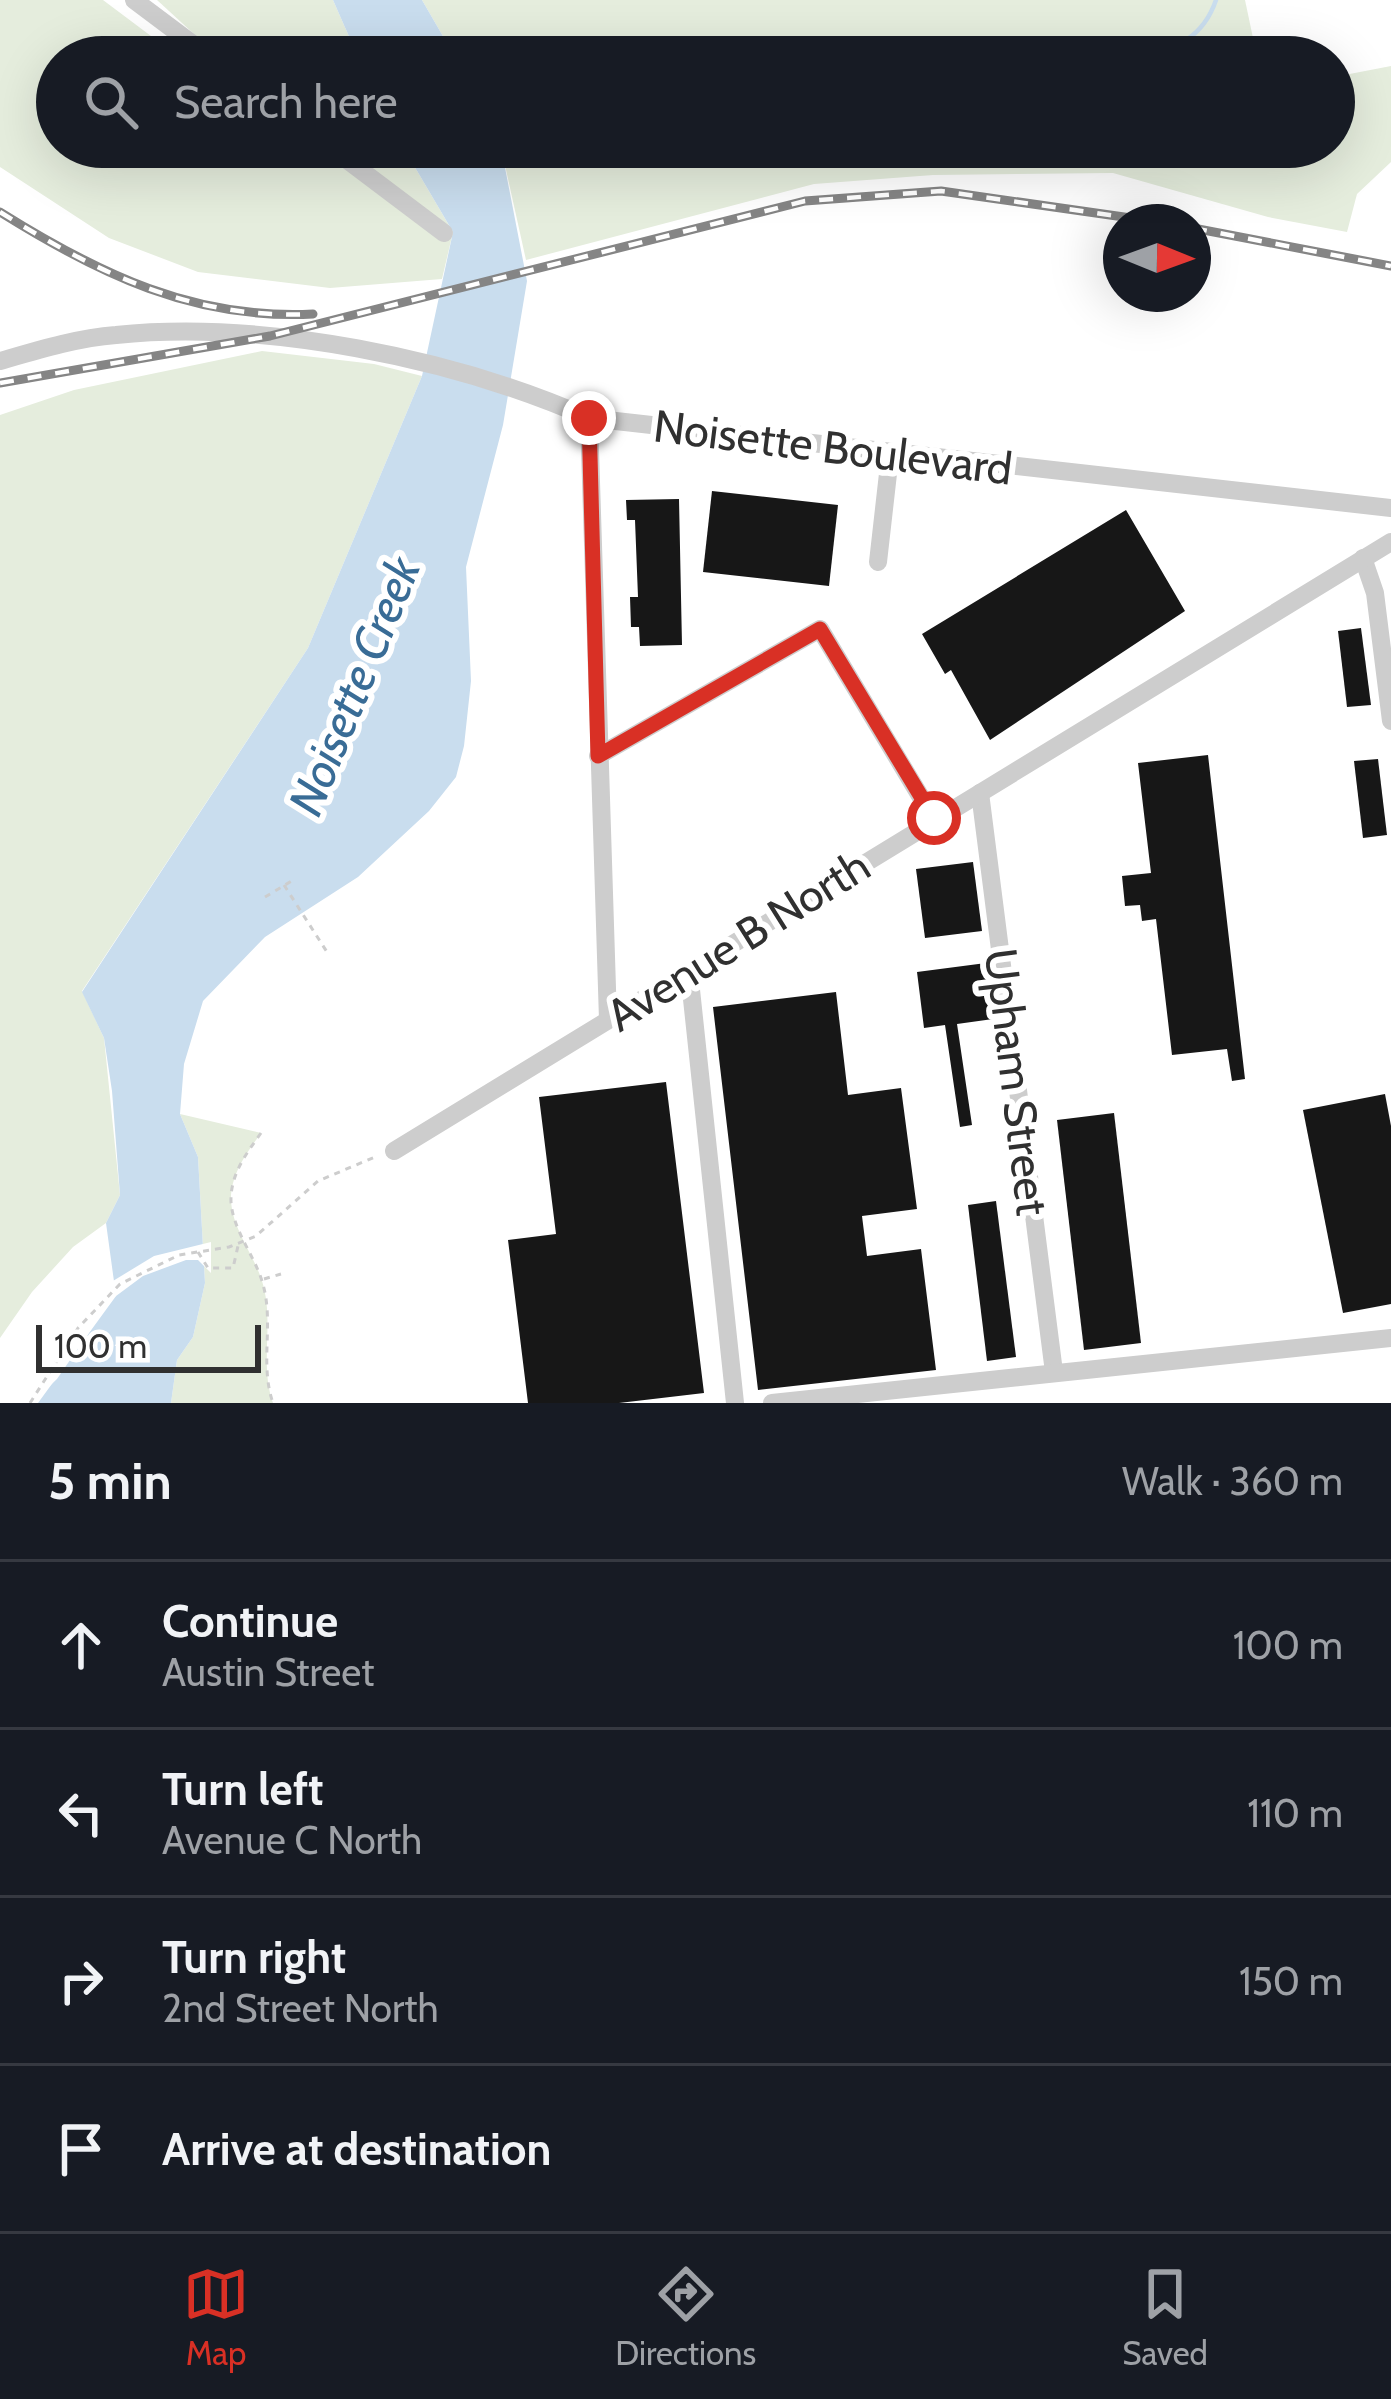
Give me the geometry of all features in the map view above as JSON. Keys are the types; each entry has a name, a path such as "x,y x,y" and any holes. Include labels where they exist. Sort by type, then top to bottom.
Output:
{"street":[{"path":"134,0 182,36"},
{"path":"358,168 444,233"},
{"name":"Noisette Boulevard","path":"0,361 117,334 270,336 420,363 512,389 589,418 890,456 1391,508"},
{"path":"589,418 608,1020"},
{"path":"878,562 890,456"},
{"name":"Avenue B North","path":"394,1151 1391,542"},
{"path":"1363,558 1375,593 1391,721"},
{"path":"598,756 820,629 934,818"},
{"name":"Upham Street","path":"980,793 1054,1372"},
{"path":"689,971 734,1403"},
{"path":"772,1403 1391,1337"}],"path":[{"path":"265,897 295,879"},
{"path":"284,885 327,952"},
{"path":"261,1133 241,1161 231,1206 262,1280 270,1326 265,1381 273,1403"},
{"path":"30,1403 78,1328 120,1284 146,1268 256,1236 318,1181 394,1151"},
{"path":"198,1252 208,1268 232,1268 238,1244"},
{"path":"262,1280 281,1274"}],"green space":[{"path":"0,0 103,0 151,36 36,36 36,168 415,168 453,232 442,279 330,288 198,272 109,238 0,167"},
{"path":"157,0 333,0 349,36 196,36"},
{"path":"422,0 1245,0 1253,36 443,36"},
{"path":"1391,66 1391,162 1357,194 1347,232 1268,217 1113,173 933,175 814,184 526,260 506,168 1355,168 1355,73"},
{"path":"262,351 374,364 422,376 308,648 82,991 104,1038 120,1195 106,1223 73,1247 32,1292 0,1338 0,415 74,390"},
{"path":"180,1114 261,1133 236,1174 231,1202 266,1296 267,1373 273,1403 171,1403 177,1360 193,1337 205,1283 198,1157"}],"water":[{"path":"333,0 422,0 443,36 349,36"},
{"name":"Noisette Creek","path":"415,168 505,168 527,281 503,425 466,567 471,681 456,777 429,811 358,877 265,937 203,1001 184,1064 180,1114 198,1157 205,1283 193,1337 177,1360 171,1403 38,1403 116,1296 106,1223 120,1195 112,1091 104,1038 82,992 308,648 422,376 453,232"}],"pier":[{"path":"211,1242 211,1273 198,1260 186,1260 143,1276 112,1299 57,1379 32,1403 110,1295 108,1284 154,1256"}],"building":[{"path":"712,491 838,505 829,586 703,572"},
{"path":"679,499 682,645 640,646 639,627 631,627 630,597 638,597 635,520 627,520 626,500"},
{"path":"1126,510 1185,611 990,740 951,670 945,674 922,634"},
{"path":"1361,628 1371,705 1347,707 1338,631"},
{"path":"1208,755 1245,1079 1232,1081 1227,1049 1172,1055 1156,919 1142,921 1140,905 1125,906 1122,876 1151,873 1138,763"},
{"path":"1378,759 1387,835 1363,838 1354,761"},
{"path":"973,862 982,931 925,938 916,869"},
{"path":"986,963 993,1019 957,1024 972,1125 960,1127 945,1025 924,1028 917,972"},
{"path":"836,992 848,1095 901,1088 917,1209 862,1216 867,1256 921,1249 936,1370 758,1390 713,1007"},
{"path":"666,1082 704,1393 619,1403 528,1403 508,1240 556,1234 539,1097"},
{"path":"1385,1094 1391,1126 1391,1304 1343,1313 1303,1110"},
{"path":"1114,1113 1141,1343 1084,1350 1057,1120"},
{"path":"996,1201 1016,1357 987,1361 968,1205"}],"waterway":[{"path":"1191,36 1204,24 1216,0"}],"railway":[{"path":"0,383 270,336 805,201 941,191 1103,214"},
{"path":"0,212 111,273 188,301 269,314 313,314"},
{"path":"1211,231 1391,266"}],"route":[{"path":"589,418 598,756 820,629 934,818"}]}
